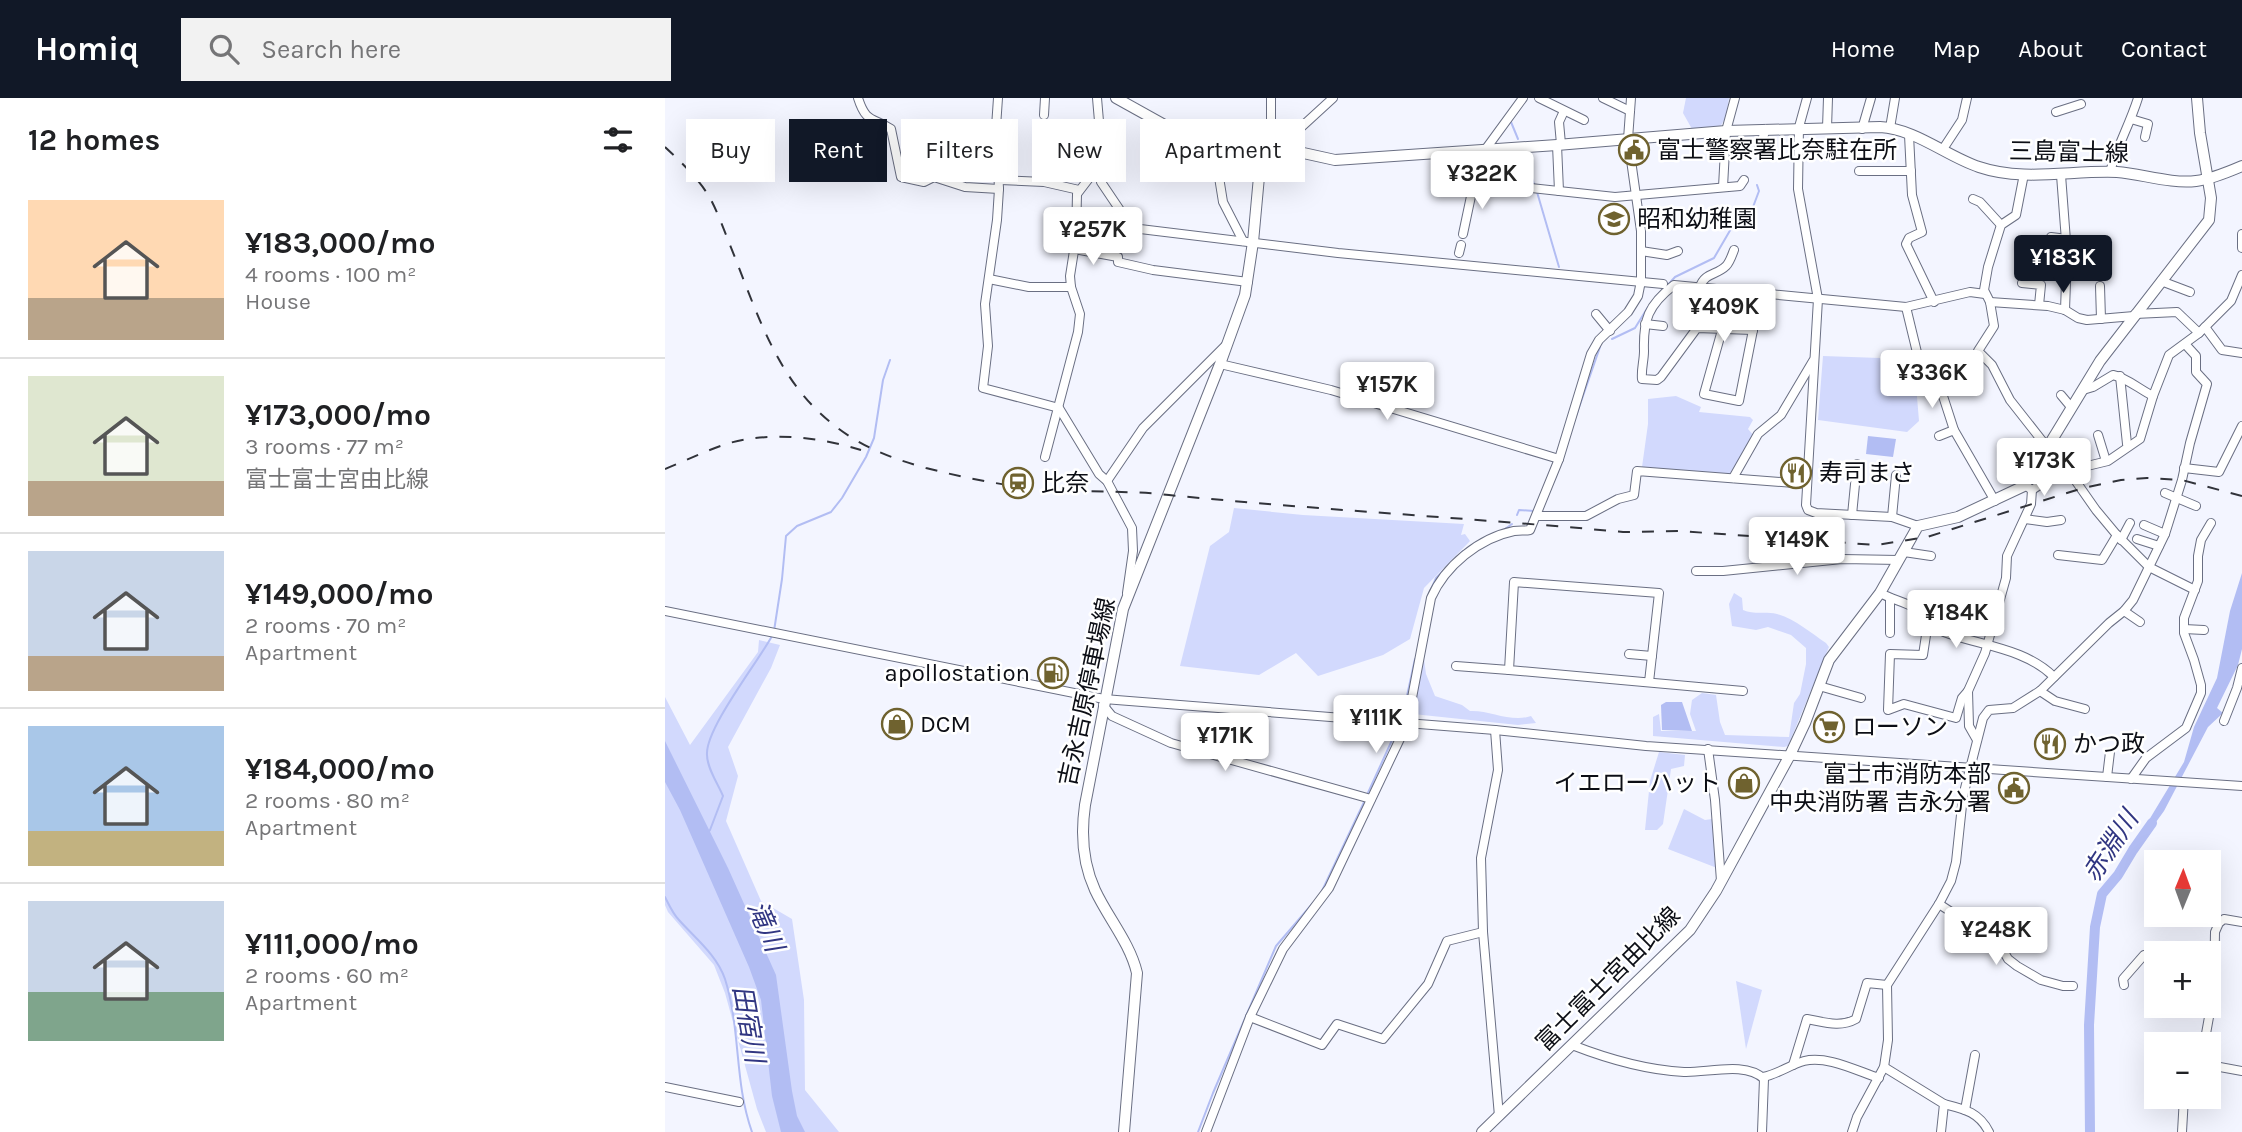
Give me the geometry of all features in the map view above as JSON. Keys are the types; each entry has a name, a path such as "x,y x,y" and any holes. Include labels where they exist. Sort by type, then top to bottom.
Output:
{"main road":[{"name":"三島富士線","path":"1116,98 1154,119"},
{"path":"1918,526 1958,517 2028,487 2047,447 2100,361 2209,220 2211,198 2197,98"},
{"name":"三島富士線","path":"1305,154 1353,160 1725,131 1799,127 1890,128 1943,149 1980,168 2024,174 2110,172 2194,181 2242,166"},
{"name":"吉永吉原停車場線","path":"1124,1132 1137,973 1131,954 1091,878 1083,835 1084,814 1117,631 1128,596 1220,364 1248,282 1248,241 1258,182"},
{"name":"富士富士宮由比線","path":"1482,1132 1690,930 1702,914 1790,755 1837,649 1885,596 1901,556 1918,526"}],"street":[{"path":"857,98 863,114 891,129 901,177"},
{"path":"998,98 996,127 1000,184 985,304 988,346 983,388 1059,408 1099,474 1107,481 1132,527 1133,551 1128,596"},
{"path":"1044,116 1045,98"},
{"path":"1097,98 1099,119"},
{"path":"1271,98 1271,119"},
{"path":"1317,98 1325,105"},
{"path":"1305,124 1333,98"},
{"path":"1463,234 1473,182 1483,150 1523,98"},
{"path":"1539,98 1584,120"},
{"path":"1603,98 1630,111"},
{"path":"1206,1132 1250,1017 1283,949 1329,888 1407,724 1431,598 1437,584 1482,542 1515,531 1530,530 1538,516 1559,459 1591,354 1599,340 1628,312 1638,296 1641,251 1628,139 1631,98"},
{"path":"1723,187 1725,131 1735,98"},
{"path":"1807,98 1799,127 1798,189 1818,299 1806,505 1811,512 1892,517 1918,526"},
{"path":"1827,128 1828,98"},
{"path":"1862,129 1871,98"},
{"path":"1890,128 1895,98"},
{"path":"1943,149 1962,120 1967,98"},
{"path":"2110,172 2137,98"},
{"path":"2056,112 2081,104"},
{"path":"1559,191 1559,122 1563,111"},
{"path":"2131,119 2148,124 2145,137"},
{"path":"1759,148 1766,129"},
{"path":"1909,135 1912,195 1922,232 1909,238 1906,244 1934,302"},
{"path":"1859,172 1911,171"},
{"path":"2024,174 2016,215 2001,225 1987,267 1985,294 1990,302 1994,327 1978,351 1992,365 2010,400 2047,447"},
{"path":"2061,175 2067,239 2065,310"},
{"path":"1473,182 1615,197 1740,186 1744,180"},
{"path":"950,182 965,187 1044,182 1079,191"},
{"path":"1045,457 1078,332 1080,314 1071,287 1079,191 1086,182"},
{"path":"1101,182 1132,228 1248,241 1458,255 1663,284"},
{"path":"1220,182 1223,202 1248,241"},
{"path":"1973,199 1980,202 2001,225"},
{"path":"2242,234 2242,248"},
{"path":"2051,237 2067,239"},
{"path":"1074,249 1118,257 1118,262 1153,270 1248,282"},
{"path":"1700,287 1701,282 1709,275 1726,267 1734,250"},
{"path":"1641,251 1667,255 1678,251"},
{"path":"2067,254 2098,254"},
{"path":"1928,622 1923,656 1890,654 1888,710 1903,704 1955,718 1987,645 2005,578 2007,556 2031,505 2028,487 2057,473 2106,461 2140,439 2169,355 2202,330 2231,301 2242,275"},
{"path":"989,279 1029,287 1071,287"},
{"path":"2161,281 2190,292"},
{"path":"2022,284 2041,285 2039,305"},
{"path":"1753,330 1696,328 1661,377 1657,380 1642,379 1642,338 1645,324 1653,305 1674,285 1906,307 1970,292 1985,294"},
{"path":"2100,286 2101,319"},
{"path":"1722,330 1704,394 1739,401 1753,330 1756,292"},
{"path":"1990,302 2039,305 2065,310 2087,320 2177,312 2202,330 2222,350 2242,353"},
{"path":"1906,307 1921,369 1942,393 1954,430 1995,500"},
{"path":"1596,314 1610,331"},
{"path":"1645,324 1663,326"},
{"path":"1107,481 1143,428 1227,343"},
{"path":"1852,1132 1884,1067 1888,1040 1887,985 1951,881 1956,862 1963,796 1983,718 1989,710 2013,708 2040,691 2124,611 2165,534 2207,384 2196,372 2196,356 2185,344"},
{"path":"1733,478 1758,434 1781,415 1814,359"},
{"path":"1220,364 1331,390 1559,459"},
{"path":"2083,390 2113,375 2120,376 2153,396"},
{"path":"2120,376 2129,445"},
{"path":"2060,395 2071,407"},
{"path":"2184,468 2219,472 2242,426"},
{"path":"1939,436 1954,430"},
{"path":"2098,435 2106,461"},
{"path":"1852,515 1857,464"},
{"path":"2068,470 2119,537 2149,567 2195,590"},
{"path":"1538,516 1586,516 1618,499 1634,495 1637,471 1807,484"},
{"path":"1892,517 1895,475"},
{"path":"2165,493 2196,506"},
{"path":"2025,520 2061,520"},
{"path":"2059,555 2102,560 2130,523"},
{"path":"2131,779 2146,758 2186,728 2201,693 2184,629 2186,610 2199,575 2201,540 2211,523"},
{"path":"2144,525 2165,534"},
{"path":"2137,539 2159,547"},
{"path":"1696,571 1723,571 1832,559 1931,556"},
{"path":"1509,670 1514,582 1659,593 1649,682"},
{"path":"1889,633 1885,596 1916,609 1928,622 1944,632 2033,661 2054,677"},
{"path":"665,611 1104,702 1495,730 1646,746 2242,786"},
{"path":"2124,611 2140,622"},
{"path":"2184,629 2204,630"},
{"path":"1629,654 1652,656"},
{"path":"1456,666 1743,691"},
{"path":"2224,721 2242,668"},
{"path":"1819,686 1861,698"},
{"path":"1968,691 1969,726 1977,740"},
{"path":"2040,691 2055,702 2085,709"},
{"path":"1104,702 1112,716 1171,743 1371,799"},
{"path":"1495,730 1498,769 1481,858 1483,932 1499,1116"},
{"path":"1708,749 1721,881"},
{"path":"2108,777 2109,752"},
{"path":"1939,904 1971,925 1994,934 2008,958 2017,966 2041,979 2063,986 2073,986"},
{"path":"2214,941 2215,932 2224,919 2242,922"},
{"path":"1250,1017 1321,1045 1337,1024 1383,1039 1428,984 1447,941 1483,932"},
{"path":"2124,985 2123,979 2144,955"},
{"path":"1793,1066 1807,1019 1838,1025 1847,1024 1856,1019 1867,983 1887,985"},
{"path":"1572,1045 1636,1065 1684,1072 1744,1070 1763,1077 1779,1074 1793,1066 1816,1059 1879,1078"},
{"path":"1965,1110 1975,1055"},
{"path":"1884,1067 1944,1104 1965,1110 1983,1121 1989,1132"},
{"path":"2221,1067 2242,1071"},
{"path":"1762,1132 1763,1077"},
{"path":"665,1087 739,1102"},
{"path":"1941,1132 1944,1104"},
{"path":"2182,1132 2183,1109"}],"shaded area":[{"path":"1686,98 1729,98 1726,117 1720,127 1692,129 1683,113"},
{"path":"1823,356 1880,358 1883,368 1914,360 1919,421 1907,432 1818,420"},
{"path":"1676,396 1701,407 1699,412 1750,417 1753,420 1748,429 1754,436 1729,475 1642,467 1648,424 1648,399"},
{"path":"1868,436 1896,439 1893,457 1866,454"},
{"path":"1234,508 1303,515 1464,524 1461,535 1465,534 1470,541 1424,588 1410,639 1383,655 1318,676 1296,653 1259,675 1180,666 1210,546 1229,532"},
{"path":"2242,573 2242,649 2238,665 2217,708 2223,713 2208,727 2164,811 2143,840 2149,820 2184,762 2194,727 2217,678 2230,611"},
{"path":"1734,593 1742,598 1743,610 1784,616 1829,647 1788,746 1653,736 1653,717 1659,714 1661,731 1696,731 1690,714 1692,700 1702,693 1716,695 1725,735 1789,737 1794,703 1800,694 1806,664 1806,648 1791,635 1768,627 1756,630 1732,626 1729,604"},
{"path":"759,640 780,645 771,668 728,747 738,776 726,821 761,901 792,919 804,1000 805,1090 839,1132 766,1132 757,1109 725,993 714,965 668,912 665,905 665,697 690,745 758,652"},
{"path":"1424,659 1426,674 1435,696 1462,705 1470,711 1516,718 1531,716 1536,723 1518,725 1413,714"},
{"path":"1666,702 1682,702 1692,731 1662,730 1661,705"},
{"path":"665,741 728,868 776,975 792,1091 797,1116 805,1132 781,1132 772,1096 761,1000 680,810 665,782"},
{"path":"1659,752 1685,755 1684,766 1671,769 1663,824 1657,830 1645,830 1650,781"},
{"path":"1684,809 1705,820 1712,819 1717,868 1668,849"},
{"path":"1736,981 1762,990 1746,1049"}],"waterway":[{"path":"1511,122 1518,139"},
{"path":"1523,152 1535,187"},
{"path":"1666,287 1675,277 1714,258 1739,215 1753,207 1759,191 1757,185"},
{"path":"1537,192 1559,267"},
{"path":"1612,339 1635,328 1648,307"},
{"path":"1576,416 1600,347"},
{"path":"774,631 786,536 797,526 831,512 842,498 874,438 883,380 890,360"},
{"path":"1517,515 1519,510 1534,511"},
{"path":"1505,529 1512,524"},
{"path":"1427,599 1436,578 1463,551"},
{"path":"708,832 723,796 709,765 709,743 723,713 772,636"},
{"path":"1402,719 1415,659"},
{"path":"1367,795 1398,727"},
{"path":"1321,893 1365,800"},
{"name":"赤淵川","path":"2090,1132 2089,1025 2095,927 2102,894 2118,875 2152,823"},
{"name":"田宿川","path":"665,897 677,918 711,955 725,979 733,1017 742,1094 752,1132"},
{"path":"1198,1132 1276,946 1313,903"}],"railway":[{"path":"665,147 695,177 710,198 777,357 804,397 833,424 870,448 911,464 955,475 1014,486 1059,490 1153,493 1623,532 1679,531 1876,545 1927,537 2083,488 2121,480 2182,480 2242,496"},
{"path":"665,469 726,444 760,438 811,439 861,450"}],"place":[{"name":"富士警察署比奈駐在所","path":"1634,150"},
{"name":"昭和幼稚園","path":"1614,219"},
{"name":"寿司まさ","path":"1796,473"},
{"name":"比奈","path":"1018,483"},
{"name":"apollostation","path":"1053,673"},
{"name":"DCM","path":"897,724"},
{"name":"ローソン","path":"1829,727"},
{"name":"かつ政","path":"2050,744"},
{"name":"イエローハット","path":"1744,783"},
{"name":"富士市消防本部 中央消防署 吉永分署","path":"2014,788"}],"water label":[{"name":"滝川","path":"766,926"}]}
